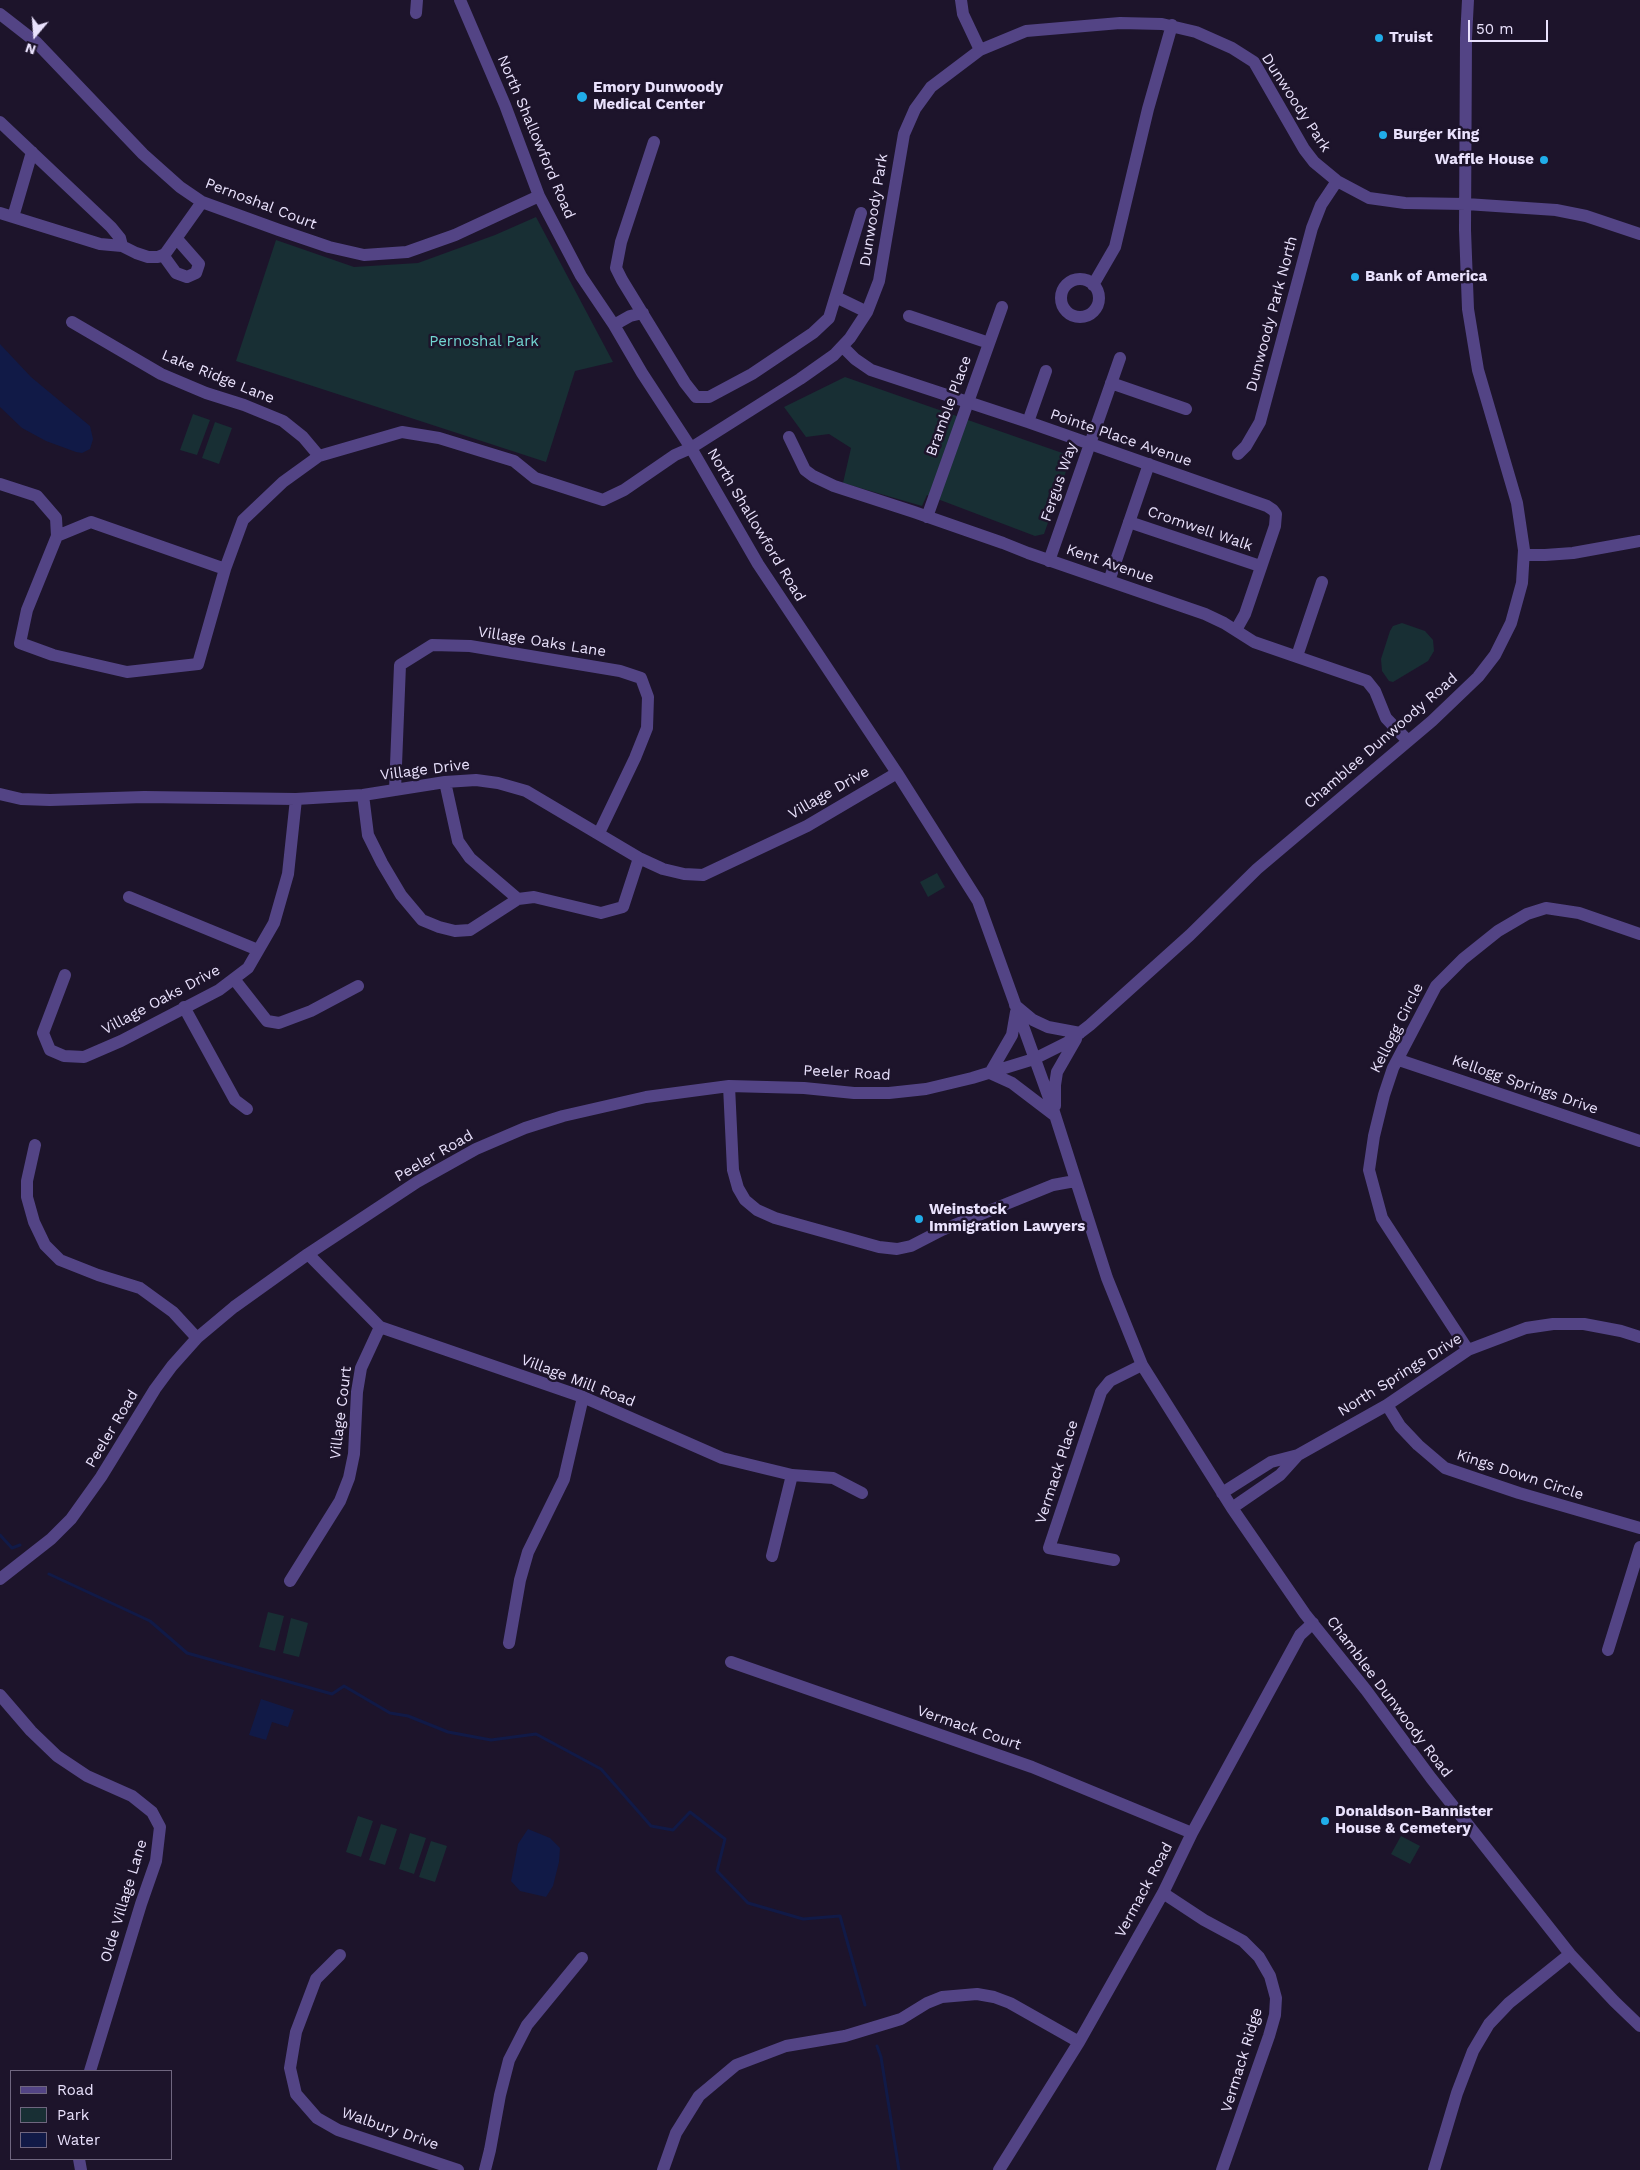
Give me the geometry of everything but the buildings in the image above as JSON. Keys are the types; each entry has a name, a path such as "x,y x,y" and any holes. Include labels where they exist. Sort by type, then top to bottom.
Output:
{"street":[{"path":"416,13 417,0"},
{"name":"North Shallowford Road","path":"460,0 505,105 539,196 581,276 691,448 758,564 897,773 978,901 1034,1059"},
{"path":"961,0 963,14 980,50"},
{"name":"Chamblee Dunwoody Road","path":"1034,1059 1068,1042 1080,1033 1190,935 1257,869 1457,699 1478,678 1495,655 1506,634 1522,584 1524,540 1517,503 1480,381 1468,309 1466,38 1468,0"},
{"name":"Pernoshal Court","path":"0,14 36,42 143,154 180,188 202,202 328,247 364,255 407,252 433,244 539,196"},
{"name":"Dunwoody Park","path":"691,448 824,363 843,347 867,312 879,281 904,134 915,109 930,87 980,50 1026,31 1120,23 1172,25 1196,32 1232,48 1254,62 1314,162 1337,181 1361,194 1380,201 1405,204 1466,204 1536,208 1566,212 1640,234"},
{"path":"1093,285 1115,247 1148,110 1172,25"},
{"path":"0,122 111,227 120,238 122,246"},
{"name":"Dunwoody Park","path":"654,142 621,242 616,268 685,383 696,397 709,398 752,374 813,333 829,318 861,213"},
{"path":"13,217 32,152"},
{"name":"Dunwoody Park North","path":"1238,454 1246,446 1260,422 1312,228 1321,204 1337,181"},
{"path":"0,213 100,244 122,246 148,257 163,255 170,249 202,202"},
{"path":"163,255 176,273 187,277 196,273 198,264 177,239"},
{"path":"836,297 867,312"},
{"name":"Bramble Place","path":"927,517 1002,307"},
{"path":"614,325 630,316 643,313"},
{"path":"909,316 989,343"},
{"name":"Lake Ridge Lane","path":"72,322 161,374 206,393 244,405 283,421 303,437 319,456"},
{"name":"Pointe Place Avenue","path":"843,347 855,359 871,370 1149,464 1267,506 1273,510 1276,514 1275,526 1245,614 1236,630"},
{"name":"Fergus Way","path":"1049,561 1120,358"},
{"path":"1028,422 1046,371"},
{"path":"1110,383 1186,408"},
{"path":"0,484 37,496 56,518 57,536 27,610 20,643 53,655 127,672 198,664 225,569 243,520 283,482 319,456 402,432 439,438 514,461 535,478 603,500 624,490 675,455 691,448"},
{"name":"Kent Avenue","path":"789,437 805,470 812,476 834,486 1205,614 1254,642 1367,681 1375,690 1386,718 1408,741"},
{"path":"1109,581 1149,464"},
{"path":"57,536 91,522 225,569"},
{"name":"Cromwell Walk","path":"1129,522 1260,566"},
{"path":"1524,555 1544,556 1573,553 1640,541"},
{"path":"1297,656 1320,588"},
{"name":"Village Oaks Lane","path":"394,790 400,665 432,645 470,646 620,671 641,678 648,697 647,728 599,833"},
{"name":"Village Drive","path":"0,794 21,799 50,800 144,797 296,799 363,794 445,782 476,780 498,783 526,791 639,858 684,874 703,875 807,826 897,773"},
{"path":"445,782 458,841 470,858 518,899"},
{"path":"363,794 368,835 401,896 422,920 455,931 470,930 518,899 534,897 600,913 623,907 639,858"},
{"name":"Village Oaks Drive","path":"65,975 43,1033 50,1050 64,1056 84,1057 121,1041 219,990 234,979 248,968 274,923 288,874 296,799"},
{"path":"129,896 258,950"},
{"name":"Kellogg Circle","path":"1468,1350 1382,1218 1369,1170 1374,1136 1393,1068 1399,1060 1420,1014 1436,986 1463,959 1498,931 1527,914 1546,908 1579,913 1640,934"},
{"path":"234,979 267,1020 279,1023 311,1011 358,986"},
{"path":"1015,1005 1033,1020 1048,1027 1080,1033 1057,1072 1055,1115"},
{"path":"1015,1005 1016,1022 1012,1035 990,1074 1012,1083 1055,1115"},
{"path":"184,1007 235,1100 247,1109"},
{"path":"729,1086 733,1170 738,1188 745,1200 757,1210 775,1218 879,1247 897,1249 911,1246 942,1230 1053,1185 1074,1181 1055,1115 1034,1059"},
{"name":"Peeler Road","path":"0,1580 71,1519 102,1477 155,1389 197,1338 234,1307 308,1254 417,1182 476,1149 525,1128 562,1116 646,1097 729,1086 804,1088 854,1093 889,1093 926,1089 990,1074 1034,1059"},
{"name":"Kellogg Springs Drive","path":"1399,1060 1640,1141"},
{"path":"35,1145 27,1181 27,1197 34,1222 45,1245 60,1260 98,1275 140,1288 173,1312 197,1338"},
{"name":"Chamblee Dunwoody Road","path":"1074,1181 1107,1278 1142,1365 1232,1508 1313,1623 1366,1690 1431,1778 1570,1954 1640,2026"},
{"name":"Village Mill Road","path":"308,1254 380,1327 583,1398 722,1458 792,1474 833,1478 862,1492"},
{"name":"North Springs Drive","path":"1222,1493 1271,1462 1298,1455 1387,1405 1468,1350 1526,1328 1553,1324 1584,1324 1621,1331 1640,1337"},
{"name":"Village Court","path":"290,1581 340,1501 346,1486 354,1454 357,1392 361,1368 380,1327"},
{"name":"Vermack Place","path":"1114,1560 1049,1548 1101,1392 1110,1380 1142,1365"},
{"path":"509,1643 520,1580 528,1552 564,1479 583,1398"},
{"name":"Kings Down Circle","path":"1387,1405 1400,1426 1418,1445 1445,1468 1519,1493 1640,1528"},
{"name":"North Springs Drive","path":"1232,1508 1280,1475 1298,1455"},
{"path":"772,1556 792,1474"},
{"path":"1608,1650 1640,1547"},
{"name":"Vermack Road","path":"999,2170 1079,2042 1163,1893 1192,1833 1300,1635 1313,1623"},
{"name":"Vermack Court","path":"731,1662 1032,1767 1192,1833"},
{"name":"Olde Village Lane","path":"0,1695 31,1731 57,1756 86,1776 132,1796 152,1812 160,1827 156,1861 90,2070"},
{"name":"Vermack Ridge","path":"1163,1893 1204,1920 1243,1941 1259,1957 1270,1976 1276,1998 1275,2015 1269,2036 1222,2170"},
{"path":"1434,2170 1457,2093 1473,2051 1489,2024 1509,2003 1570,1954"},
{"name":"Walbury Drive","path":"340,1955 316,1979 296,2032 290,2068 296,2094 317,2118 338,2130 458,2170"},
{"path":"485,2170 509,2060 527,2025 582,1958"},
{"path":"663,2170 676,2133 699,2096 736,2066 786,2046 845,2036 901,2019 926,2003 942,1997 977,1994 994,1997 1010,2003 1079,2042"}],"green space":[{"name":"Pernoshal Park","path":"536,217 613,362 575,371 546,462 236,361 276,240 354,267 418,263 495,235"},
{"path":"845,377 1068,455 1070,460 1044,534 1035,536 927,495 922,506 843,483 851,448 829,434 806,437 784,407"},
{"path":"193,414 210,420 197,455 180,450"},
{"path":"215,422 232,428 219,464 202,458"},
{"path":"1402,623 1425,631 1433,640 1434,651 1428,661 1393,682 1389,681 1382,671 1381,659 1390,631 1393,626"},
{"path":"937,873 945,887 928,897 920,882"},
{"path":"268,1612 284,1616 275,1651 259,1647"},
{"path":"291,1618 308,1623 299,1657 283,1653"},
{"path":"358,1816 373,1821 361,1857 346,1852"},
{"path":"381,1824 397,1829 385,1865 369,1860"},
{"path":"410,1833 426,1838 414,1874 399,1869"},
{"path":"1401,1836 1420,1846 1410,1864 1391,1854"},
{"path":"431,1841 447,1846 435,1882 419,1877"}],"water":[{"path":"0,344 31,377 90,426 93,439 90,449 82,453 76,452 46,441 22,428 0,407"},
{"path":"261,1699 294,1710 288,1727 272,1722 266,1740 249,1735"},
{"path":"528,1829 550,1838 560,1848 559,1862 553,1886 546,1897 520,1891 511,1881 518,1844"}],"waterway":[{"path":"0,1535 12,1548 20,1545"},
{"path":"49,1574 150,1621 187,1653 332,1694 344,1686 390,1713 408,1716 448,1732 491,1740 536,1734 601,1769 651,1826 673,1830 690,1812 725,1839 717,1871 748,1903 803,1919 840,1916 865,2005"},
{"path":"877,2046 881,2057 899,2170"}],"place":[{"name":"Truist","path":"1379,38"},
{"name":"Emory Dunwoody Medical Center","path":"582,97"},
{"name":"Burger King","path":"1383,135"},
{"name":"Waffle House","path":"1544,160"},
{"name":"Bank of America","path":"1355,277"},
{"name":"Weinstock Immigration Lawyers","path":"919,1219"},
{"name":"Donaldson-Bannister House & Cemetery","path":"1325,1821"}]}
